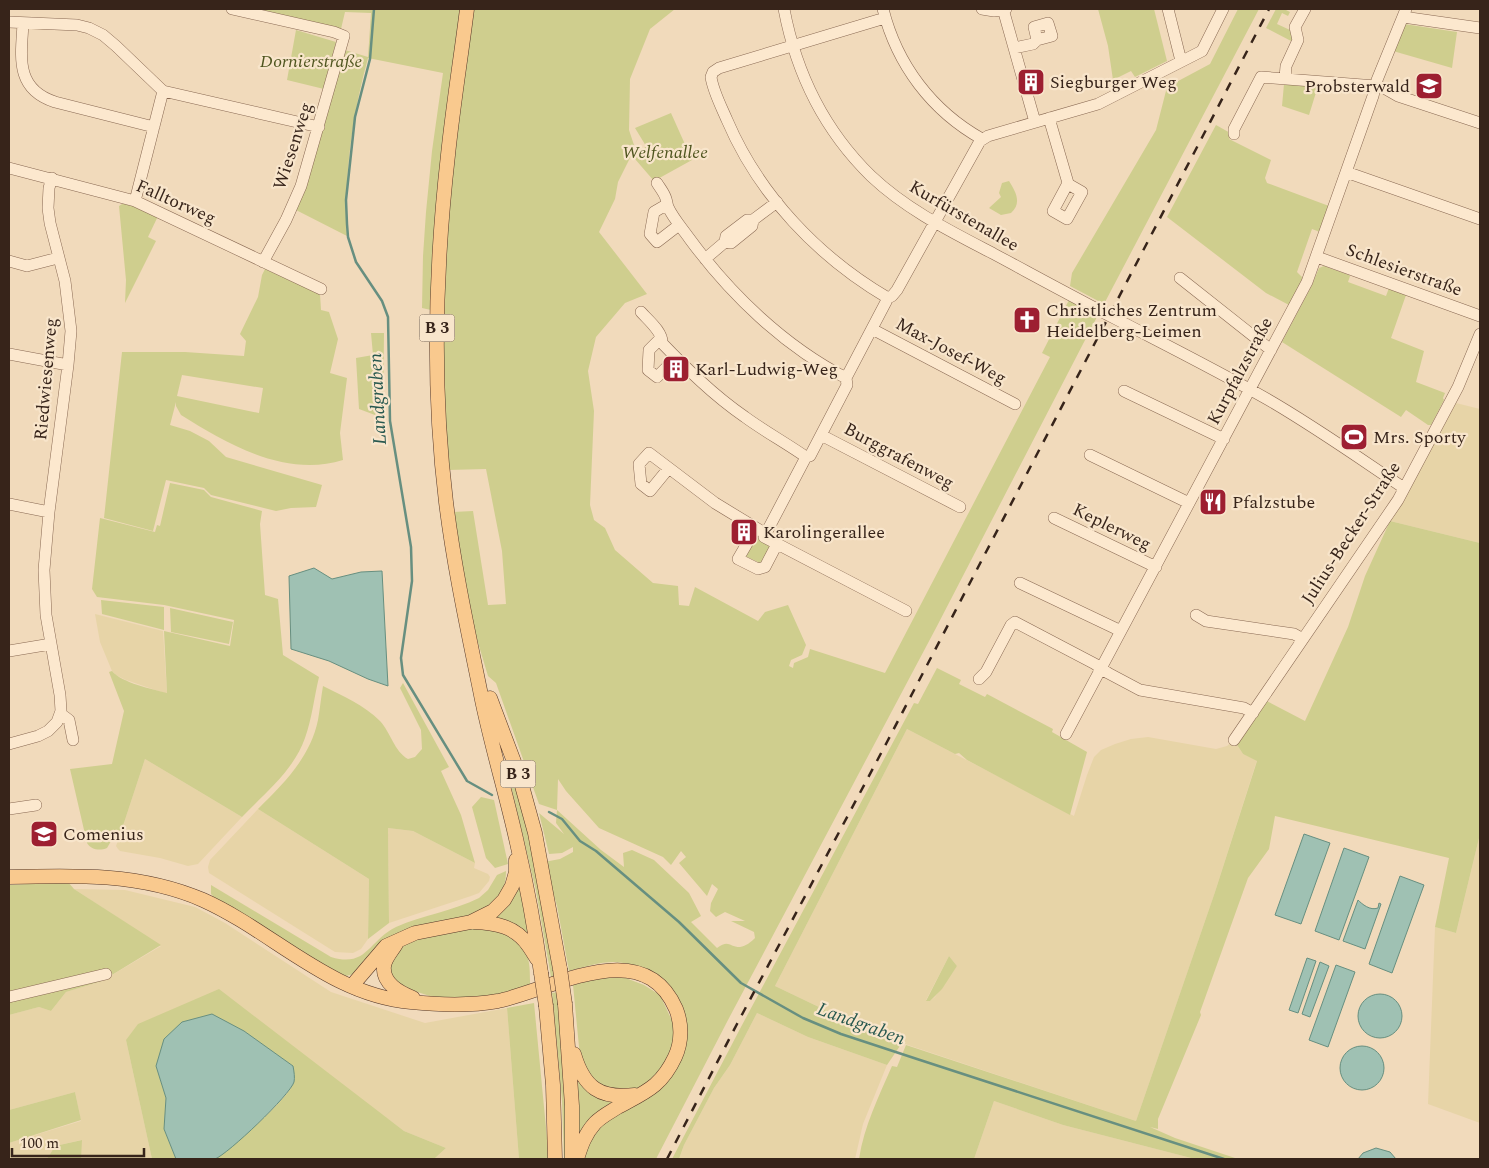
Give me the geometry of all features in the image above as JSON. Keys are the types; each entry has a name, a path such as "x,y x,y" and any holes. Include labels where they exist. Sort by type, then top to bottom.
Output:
{"main road":[{"name":"B 3","path":"467,9 444,188 437,302 437,365 446,501 455,562 481,695 531,907 546,1006 553,1085 555,1159"},
{"name":"B 3","path":"475,660 519,775 535,833 565,1004 572,1106 572,1159"},
{"path":"470,922 493,911 508,893 516,872 517,843"},
{"path":"9,878 67,876 121,878 173,890 202,900 224,911 310,966 360,989 399,1000 460,1005 496,1001 534,992 574,977 605,970 641,974 659,986 675,1008 680,1025 680,1048 662,1080 641,1095 607,1113 596,1122 581,1144 577,1159"},
{"path":"360,989 356,981 386,946 415,933 470,922 491,923 508,928 522,938 541,968"},
{"path":"360,989 371,986 398,942"},
{"path":"384,966 385,974 396,989 428,1003"},
{"path":"568,1031 577,1064 584,1078 593,1088 610,1096 641,1095"}],"street":[{"name":"Wiesenweg","path":"232,9 334,32 344,36 301,186 286,220 263,262"},
{"name":"Kurfürstenallee","path":"784,9 792,45 810,92 824,117 842,144 862,167 890,193 933,222 1269,400 1404,488"},
{"path":"982,9 991,11 1004,9 1035,122"},
{"path":"1168,9 1181,61"},
{"path":"777,544 765,566 758,569 738,559 761,531 806,457 810,456 847,385 846,378 888,298 895,292 974,148 982,138 1098,104 1202,50 1223,9"},
{"path":"1285,78 1286,66 1298,40 1295,27 1305,9"},
{"path":"888,298 855,276 826,253 799,228 777,202 755,171 734,135 711,77 713,72 718,68 884,13 894,43 919,85 955,121 982,138"},
{"path":"1404,13 1480,28"},
{"name":"Kurpfalzstraße","path":"1066,734 1308,282 1377,80 1404,13"},
{"path":"9,22 77,25 89,28 103,35 116,46 163,91 319,127"},
{"path":"23,24 23,72 26,80 41,97 154,127"},
{"path":"1014,48 1033,44 1037,40"},
{"path":"1234,134 1234,129 1261,77 1376,86 1398,96 1480,123"},
{"path":"136,201 163,91"},
{"path":"1049,118 1068,184"},
{"name":"Falltorweg","path":"9,168 136,201 321,289"},
{"path":"1346,172 1480,219"},
{"name":"Riedwiesenweg","path":"52,178 49,188 48,208 51,230 65,280 71,331 44,563 44,592 62,704 61,714"},
{"path":"657,183 667,200 666,205 679,225 730,288 767,324 808,355 846,378"},
{"path":"705,259 725,242 726,236 746,220 753,220 777,202"},
{"path":"666,205 654,212 650,234 657,242 679,225"},
{"name":"Schlesierstraße","path":"1317,257 1480,316"},
{"path":"9,261 27,266 58,258"},
{"path":"1180,278 1270,350"},
{"path":"641,312 660,334 662,343"},
{"name":"Max-Josef-Weg","path":"872,329 1014,404"},
{"name":"Julius-Becker-Straße","path":"1234,740 1404,488 1458,387 1479,339"},
{"path":"676,358 657,378 648,370 649,350 659,340 714,393 743,416 806,457"},
{"path":"9,354 68,364"},
{"path":"1124,391 1224,439"},
{"name":"Burggrafenweg","path":"821,435 960,507"},
{"path":"1090,455 1190,503"},
{"path":"668,468 715,503 761,531 764,537 906,611"},
{"path":"9,504 49,512"},
{"name":"Keplerweg","path":"1054,518 1156,567"},
{"path":"1020,583 1121,631"},
{"path":"1196,615 1206,621 1294,634 1303,639"},
{"path":"979,679 986,672 1014,622 1140,690 1244,708 1253,713"},
{"path":"9,651 51,644"},
{"path":"9,744 45,733 55,725 61,714 69,720 73,740"},
{"path":"9,809 36,805"},
{"path":"9,997 106,974"}],"shaded area":[{"path":"1456,403 1480,409 1480,543 1390,521"},
{"path":"314,568 332,579 361,572 382,571 388,686 329,661 291,649 289,576"},
{"path":"95,614 163,631 167,694 126,680 112,671 100,642"},
{"path":"907,729 1074,816 1094,757 1101,750 1131,739 1148,737 1216,749 1227,746 1234,740 1243,754 1257,760 1215,892 1136,1121 902,1043 904,1040 821,1008 775,986","holes":["949,956 957,966 935,997 930,1001 926,1000"]},
{"path":"145,759 242,817 198,864 188,866 160,858 120,851 116,846"},
{"path":"258,809 369,879 368,939 361,949 353,953 335,952 209,873 210,860"},
{"path":"388,828 413,831 475,863 474,868 488,874 490,877 489,881 479,893 389,923"},
{"path":"1304,834 1330,843 1301,924 1275,915"},
{"path":"1480,834 1480,1123 1428,1104 1435,927 1456,933"},
{"path":"1344,848 1369,857 1339,940 1315,931"},
{"path":"1400,876 1424,885 1392,973 1369,964"},
{"path":"74,889 125,890 195,907 225,923 331,992 425,1023 507,1008 519,1159 434,1159 446,1148 404,1131 388,1119 126,1040 152,1159 81,1159 81,1140 55,1146 47,1159 9,1159 9,1143 81,1121 75,1092 9,1110 9,1015 39,1007 51,1011 66,992 102,981 161,946"},
{"path":"1358,900 1366,907 1372,909 1378,908 1379,903 1381,904 1365,949 1343,941"},
{"path":"1307,958 1316,961 1298,1013 1289,1010"},
{"path":"1320,962 1329,966 1310,1017 1302,1014"},
{"path":"1336,965 1355,972 1328,1047 1309,1040"},
{"path":"1384,994 1396,1000 1401,1007 1401,1025 1396,1032 1389,1037 1376,1038 1368,1035 1361,1028 1358,1012 1361,1004 1368,997"},
{"path":"757,1013 808,1037 887,1065 863,1124 855,1159 679,1159 684,1145 714,1088 730,1065"},
{"path":"212,1014 244,1031 293,1066 294,1082 271,1111 222,1155 211,1160 176,1159 164,1129 166,1098 156,1066 164,1039 182,1022"},
{"path":"1366,1046 1378,1052 1383,1059 1383,1077 1378,1084 1371,1089 1358,1090 1350,1087 1343,1080 1340,1064 1343,1056 1350,1049"},
{"path":"994,1101 1063,1125 1195,1159 974,1159"},
{"path":"1376,1148 1390,1152 1396,1159 1358,1159 1363,1153"}],"green space":[{"path":"257,9 461,9 448,94 438,200 431,310 422,308 423,256 432,151 443,73 368,58 350,146 346,213 347,236 296,210 345,50 368,57 371,13 345,12 341,29"},
{"path":"472,9 675,9 650,29 630,79 629,130 635,148 618,182 615,199 599,232 647,294 625,303 596,337 588,371 594,411 590,505 594,520 605,528 615,550 653,583 678,586 679,605 689,606 695,587 758,621 765,612 788,605 806,645 802,655 791,660 789,666 793,668 794,663 808,657 810,649 885,673 1050,357 1042,353 1069,300 1098,315 936,628 656,1159 581,1159 590,1137 602,1124 648,1097 669,1078 684,1052 685,1020 675,994 655,975 642,968 614,962 591,965 569,971 557,906 544,862 560,859 573,852 573,847 562,853 549,854 539,813 564,834 556,823 557,810 539,804 496,683 488,676 470,616 453,512 473,511 488,605 506,604 502,551 486,469 448,470 446,445 443,294 446,236 451,171","holes":["558,779 566,791 599,828 663,857 671,865 681,851 686,857 679,863 707,896 712,884 718,889 711,903 710,911 716,917 725,912 745,921 731,921 754,932 755,938 748,944 740,947 724,944 717,948 691,922 701,916 689,893 654,860 632,850 623,853 624,867 601,850 557,810"]},
{"path":"1098,9 1154,9 1167,61 1135,77 1131,71 1113,80 1108,46"},
{"path":"1238,9 1259,9 1104,304 1070,286 1072,273 1156,130 1167,87 1210,64"},
{"path":"1276,9 1284,9 1290,12 1288,16 1282,13 1277,24 1290,30 1293,42 1266,28"},
{"path":"1404,24 1457,32 1452,68 1393,51"},
{"name":"Dornierstraße","path":"296,30 336,42 324,89 287,80"},
{"path":"1284,84 1318,86 1309,115 1282,106"},
{"name":"Welfenallee","path":"671,113 692,160 654,181 635,159 646,146 635,128"},
{"path":"1216,125 1232,134 1229,139 1271,160 1265,178 1267,183 1329,206 1320,232 1312,229 1297,272 1303,278 1289,305 1266,293 1167,217"},
{"path":"1009,181 1016,193 1017,201 1011,213 1001,215 989,208 1001,197 999,193 1002,183"},
{"path":"127,201 159,214 148,237 156,241 125,303 126,280 119,206"},
{"path":"1324,266 1349,275 1348,282 1386,296 1389,288 1406,295 1391,338 1424,351 1416,382 1445,393 1444,400 1431,425 1428,425 1406,410 1401,417 1282,342 1319,268"},
{"path":"265,269 320,294 321,310 329,312 338,339 330,373 347,378 340,433 343,460 322,464 300,465 258,455 237,447 181,415 176,402 170,425 190,431 209,441 226,457 322,485 316,507 276,511 211,495 204,488 166,480 153,531 104,518 122,352 185,352 244,356 246,341 240,334 258,297","holes":["182,375 263,388 259,413 177,396"]},
{"path":"371,333 384,333 383,418 359,409 356,358 373,355"},
{"path":"170,483 204,490 211,497 262,511 260,524 265,595 278,599 283,655 319,677 309,723 300,750 278,781 242,817 145,759 119,838 114,836 107,848 96,849 87,843 70,769 112,764 124,711 109,672 112,671 123,679 138,685 167,693 164,631 230,646 234,620 164,605 97,597 92,589 100,518 155,532 157,525 160,526"},
{"path":"1390,521 1480,543 1480,834 1456,933 1435,927 1449,858 1275,816 1269,849 1248,878 1200,1012 1201,1015 1158,1119 1158,1129 1150,1127 1175,1138 1238,1159 1195,1159 1063,1125 994,1101 974,1159 859,1159 864,1135 877,1100 892,1066 897,1067 906,1045 1136,1121 1215,892 1257,761 1243,754 1234,740 1263,699 1305,721 1348,627 1365,576"},
{"path":"756,537 772,545 762,564 745,556"},
{"path":"101,600 164,607 164,630 102,614"},
{"path":"170,608 233,622 229,644 171,632"},
{"path":"937,668 961,680 959,684 985,697 987,694 1053,729 1052,732 1087,752 1070,815 967,760 959,753 955,754 907,729 775,986 821,1008 904,1040 887,1065 808,1037 757,1013 730,1065 714,1088 684,1145 679,1159 672,1159 914,703 918,704"},
{"path":"403,683 449,767 441,771 461,815 475,863 413,831 388,828 389,923 368,939 369,879 258,809 295,769 309,746 318,720 323,686 367,710 384,726 403,756 408,759 415,757 422,749 421,730 400,688"},
{"path":"510,764 527,820 557,976 551,977 536,891 506,765"},
{"path":"481,797 494,800 508,864 495,868 486,858 472,807"},
{"path":"506,871 503,888 497,900 486,908 473,914 412,929 357,973 346,976 311,959 219,903 211,894 211,885 331,957 352,959 367,951 379,939 396,927 479,898 488,890 497,875"},
{"path":"519,877 534,946 489,918"},
{"path":"68,882 74,889 161,945 102,981 66,992 51,1011 39,1007 9,1015 9,885"},
{"path":"490,927 516,938 525,948 529,961 530,987 475,1000 439,999 399,986 390,976 389,963 397,951 411,940 468,928"},
{"path":"949,956 957,966 942,989 930,1001 926,1001"},
{"path":"623,977 644,985 660,995 675,1027 675,1047 667,1065 643,1086 630,1091 597,1085 580,1057 573,985 599,978"},
{"path":"219,989 404,1131 446,1148 434,1159 214,1159 245,1135 271,1111 290,1090 294,1082 293,1066 244,1031 156,1066 166,1098 164,1129 176,1159 152,1159 126,1040 138,1024"},
{"path":"559,992 569,1159 564,1159 562,1101 552,993"},
{"path":"534,1003 549,1159 519,1159 507,1008"},
{"path":"577,1074 623,1099 577,1148"},
{"path":"75,1092 81,1120 9,1143 9,1110"},
{"path":"82,1140 81,1159 47,1159 55,1146"}],"waterway":[{"name":"Landgraben","path":"374,9 370,59 355,117 346,200 347,224 348,237 356,262 382,301 388,317 390,421 411,547 412,581 401,658 403,675 467,781 492,795"},
{"name":"Landgraben","path":"549,812 562,819 580,841 596,851 679,922 741,983 803,1018 841,1034 1224,1159"}],"railway":[{"path":"667,1159 887,742 1269,9"}],"place":[{"name":"Siegburger Weg","path":"1031,82"},
{"name":"Probsterwald","path":"1429,86"},
{"name":"Christliches Zentrum Heidelberg-Leimen","path":"1027,320"},
{"name":"Karl-Ludwig-Weg","path":"676,369"},
{"name":"Mrs. Sporty","path":"1354,437"},
{"name":"Pfalzstube","path":"1213,502"},
{"name":"Karolingerallee","path":"744,532"},
{"name":"Comenius","path":"44,834"}]}
